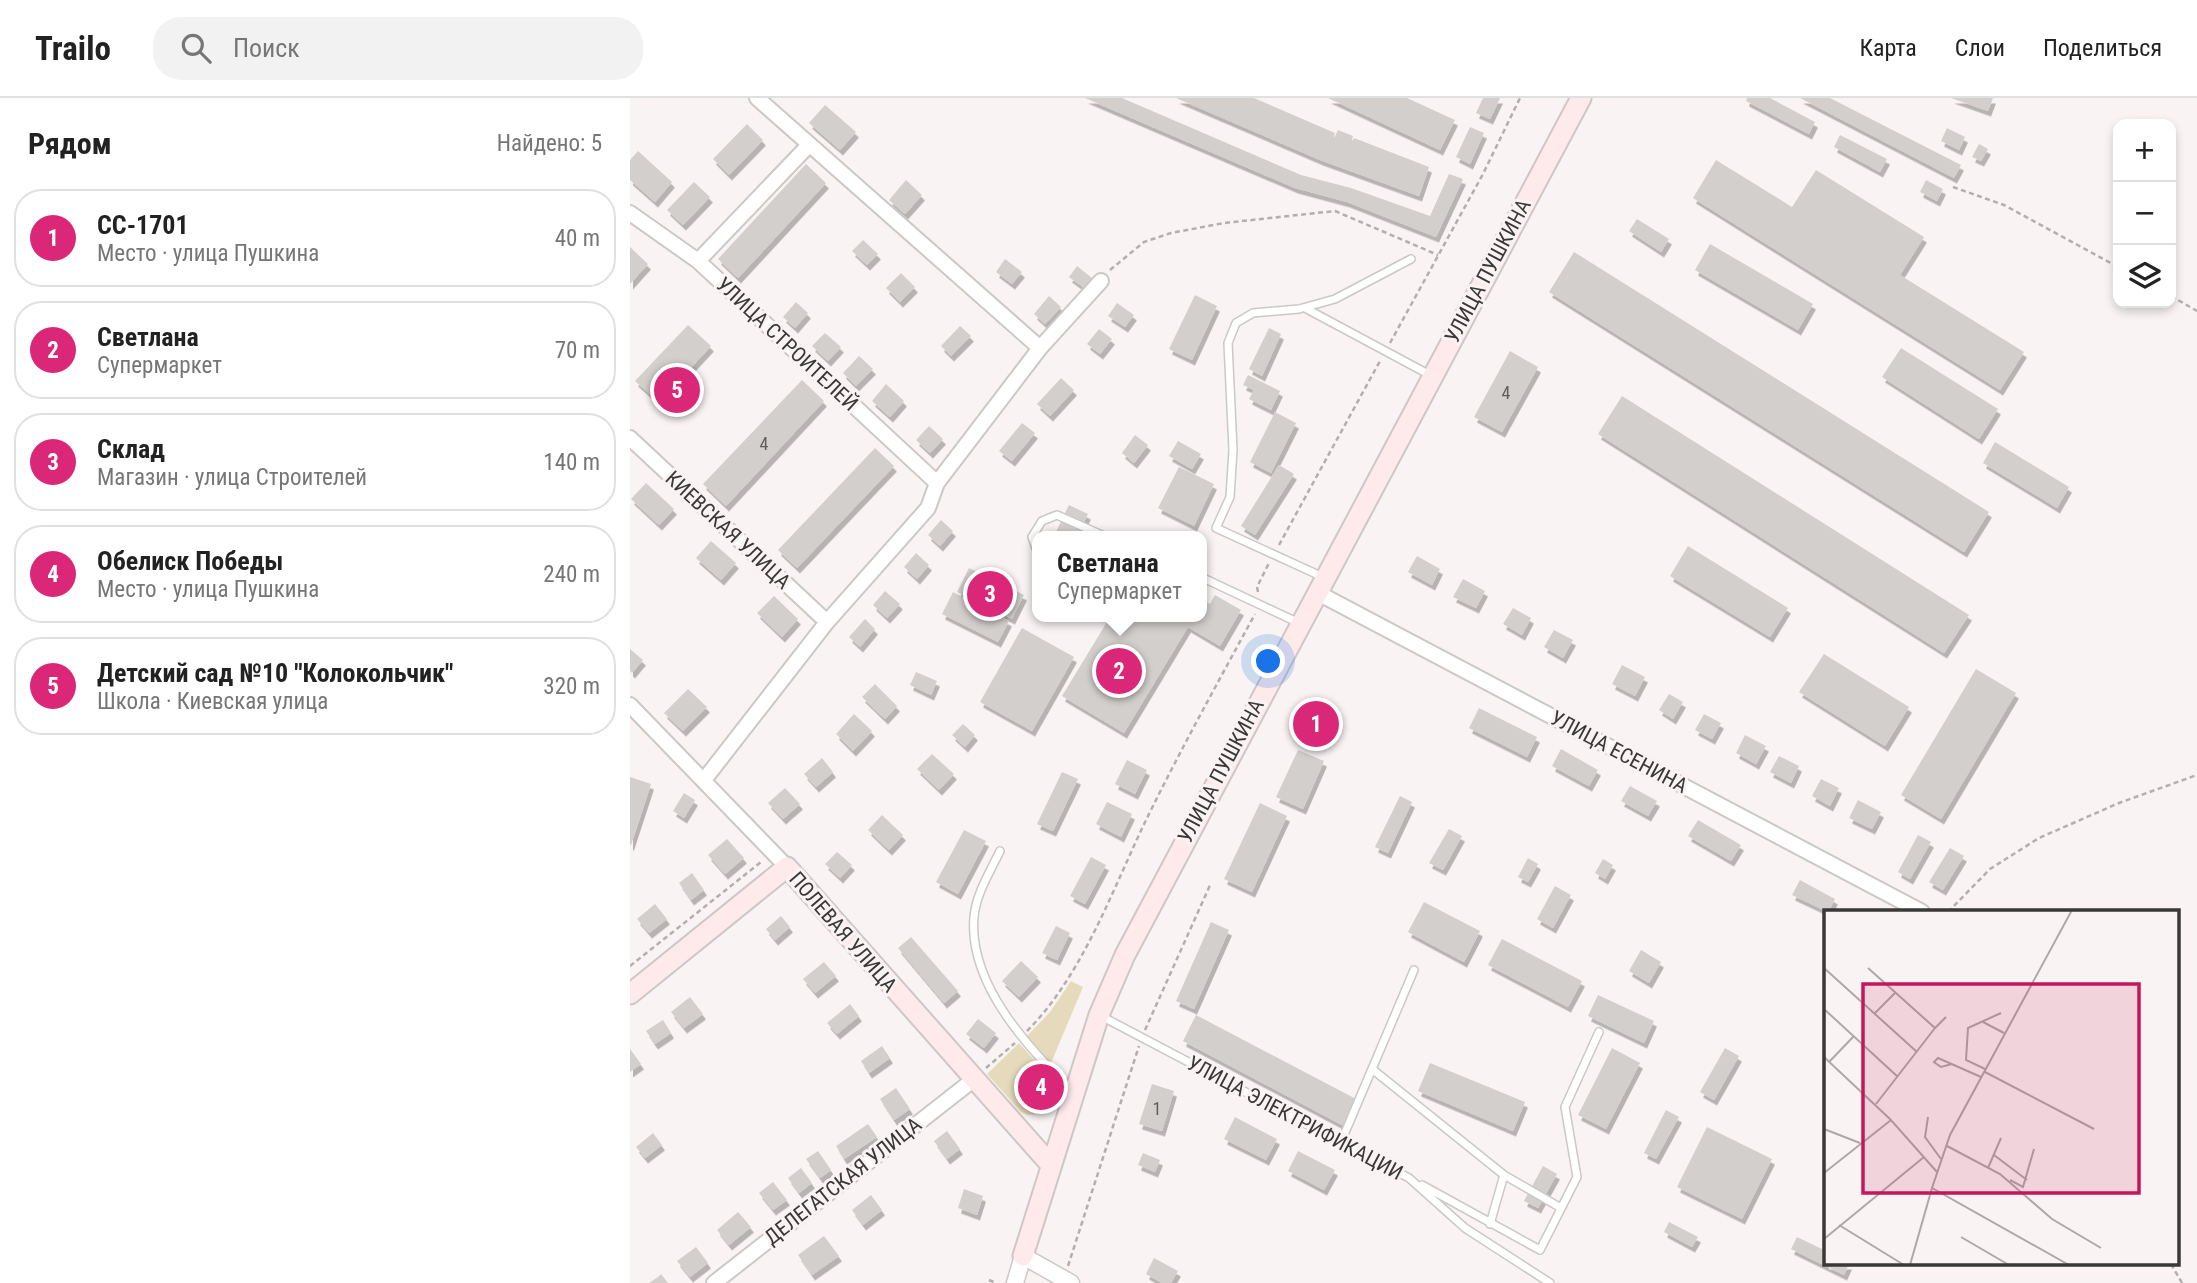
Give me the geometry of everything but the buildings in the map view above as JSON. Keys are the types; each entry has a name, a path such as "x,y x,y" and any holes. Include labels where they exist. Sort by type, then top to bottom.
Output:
{"main road":[{"name":"УЛИЦА ПУШКИНА","path":"1023,1256 1099,1015 1125,955 1299,623 1581,98"},
{"path":"630,994 787,867"},
{"name":"ПОЛЕВАЯ УЛИЦА","path":"787,867 1050,1164"}],"street":[{"path":"757,98 808,146 1040,348"},
{"path":"698,261 808,146"},
{"name":"УЛИЦА СТРОИТЕЛЕЙ","path":"630,214 698,261 937,483"},
{"path":"704,780 827,622 928,508 937,483 1040,348 1101,281"},
{"name":"КИЕВСКАЯ УЛИЦА","path":"630,439 827,622"},
{"name":"УЛИЦА ЕСЕНИНА","path":"1320,584 1919,910"},
{"name":"ПОЛЕВАЯ УЛИЦА","path":"630,705 787,867"},
{"name":"ДЕЛЕГАТСКАЯ УЛИЦА","path":"714,1283 973,1080"},
{"path":"1023,1256 1068,1282"},
{"name":"УЛИЦА ПУШКИНА","path":"1015,1283 1023,1256"}],"lane":[{"path":"1320,584 1216,528 1230,496 1232,473 1228,343 1236,323 1253,313 1304,308 1335,299 1411,259"},
{"path":"1304,308 1432,376"},
{"path":"1036,531 1042,521 1057,515 1093,531"},
{"path":"1207,580 1299,623"},
{"path":"1000,851 979,895 974,918 983,967 1005,1014 1021,1037 1073,1093"},
{"path":"1341,1142 1414,971"},
{"name":"УЛИЦА ЭЛЕКТРИФИКАЦИИ","path":"1099,1015 1409,1178 1465,1228 1550,1283"},
{"path":"1409,1178 1540,1250 1577,1177 1565,1107 1599,1032"},
{"path":"1372,1069 1504,1175 1560,1208"},
{"path":"1490,1224 1504,1175"}],"path":[{"path":"1953,187 2004,205 2113,264"},
{"path":"1101,281 1111,269 1144,242 1171,233 1224,223 1335,211 1438,255"},
{"path":"2176,299 2197,311"},
{"path":"1950,910 1990,869 2039,838 2119,803 2197,775"},
{"path":"630,966 761,862"},
{"path":"1068,1282 1071,1251 1142,1037 1212,883"},
{"path":"2172,1266 2182,1283"},
{"path":"989,1280 996,1283"}],"shaded area":[{"path":"1071,981 1083,987 1051,1063 1027,1036 1050,1012"},
{"path":"1019,1043 1056,1084 1051,1104 1042,1114 1028,1115 1021,1112 987,1074"}],"place":[{"name":"Детский сад №10 \"Колокольчик\"","path":"677,390"},
{"name":"Склад","path":"990,594"},
{"name":"Светлана","path":"1119,671"},
{"name":"СС-1701","path":"1316,724"},
{"name":"Обелиск Победы","path":"1041,1087"}]}
